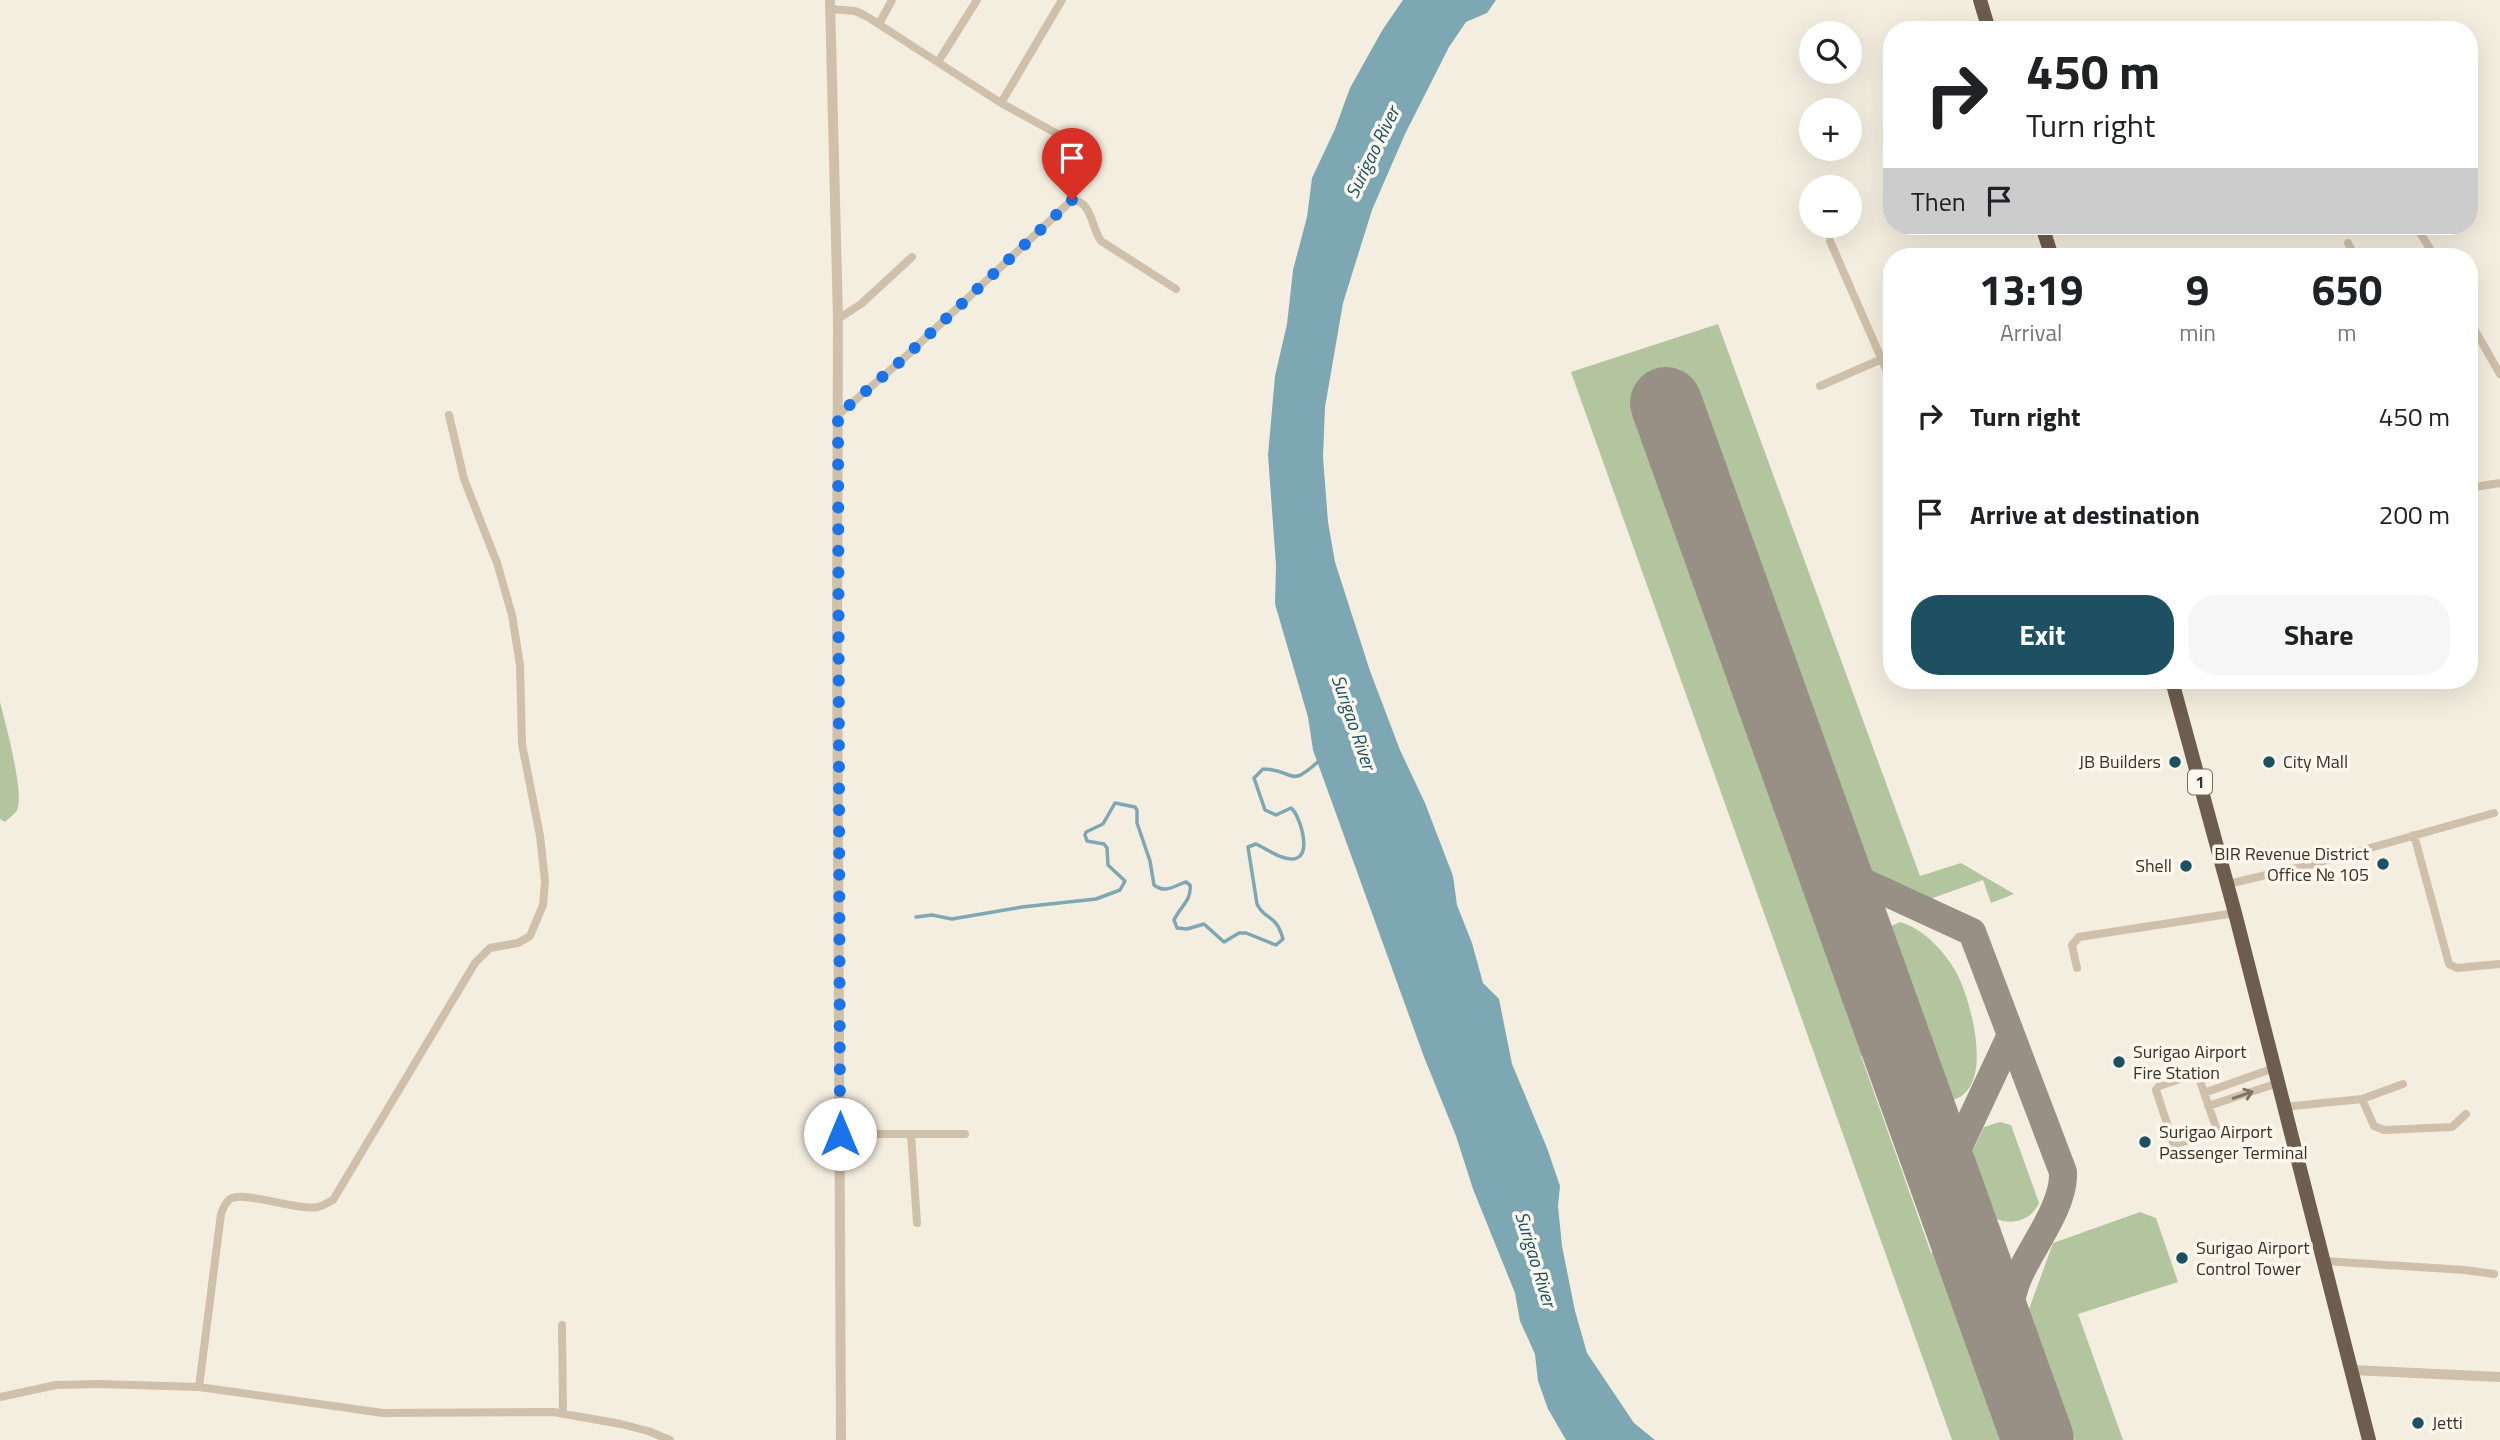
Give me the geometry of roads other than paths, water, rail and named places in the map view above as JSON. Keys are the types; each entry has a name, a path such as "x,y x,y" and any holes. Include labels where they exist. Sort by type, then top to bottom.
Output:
{"highway":[{"path":"1980,0 1986,21"},
{"name":"1","path":"2174,689 2228,884 2369,1440"}],"street":[{"path":"879,24 892,0"},
{"path":"938,62 977,0"},
{"path":"1001,103 1062,0"},
{"path":"841,1440 838,319 830,4 879,24 1001,103 1096,155"},
{"path":"838,415 902,360 1072,200 1079,200 1086,206 1093,229 1101,241 1176,289"},
{"path":"1820,386 1882,359 1830,241"},
{"path":"2348,243 2350,248"},
{"path":"838,319 861,304 912,257"},
{"path":"2478,336 2500,374"},
{"path":"199,1387 225,1205 230,1199 239,1196 315,1208 333,1200 475,963 490,948 518,943 530,936 543,905 544,870 522,744 520,665 512,615 497,564 464,479 449,415"},
{"path":"2478,487 2500,483"},
{"path":"2228,884 2317,863 2494,813"},
{"path":"2414,835 2449,964 2457,968 2500,964"},
{"path":"2077,968 2072,945 2078,937 2235,913"},
{"path":"2204,1093 2274,1068"},
{"path":"2195,1074 2204,1093 2217,1130 2174,1145 2157,1096 2159,1086 2195,1074"},
{"path":"2208,1106 2278,1083"},
{"path":"2284,1107 2362,1099 2403,1084"},
{"path":"2362,1099 2371,1121 2375,1126 2384,1129 2452,1126 2466,1114"},
{"path":"840,1134 965,1134"},
{"path":"911,1134 917,1223"},
{"path":"2324,1261 2494,1274"},
{"path":"562,1325 563,1414"},
{"path":"2352,1370 2500,1377"},
{"path":"0,1397 56,1385 199,1387 383,1413 540,1411 648,1431 670,1440"}],"water":[{"name":"Surigao River","path":"1403,0 1496,0 1487,13 1466,22 1449,47 1405,134 1372,210 1343,303 1325,407 1323,457 1328,522 1335,562 1370,671 1453,876 1457,905 1472,943 1483,983 1499,999 1512,1064 1560,1186 1558,1206 1562,1246 1575,1311 1587,1353 1634,1423 1655,1440 1566,1440 1548,1409 1538,1381 1535,1354 1520,1321 1515,1293 1473,1189 1456,1136 1424,1057 1313,750 1308,717 1275,604 1276,565 1268,455 1275,376 1287,324 1293,270 1307,217 1312,178 1335,129 1350,88 1383,29"}],"waterway":[{"path":"916,917 932,915 952,919 1022,907 1096,899 1120,890 1125,881 1108,865 1107,848 1104,844 1087,841 1085,835 1103,824 1115,803 1135,807 1137,810 1137,823 1150,861 1154,885 1166,889 1186,882 1190,885 1187,899 1174,920 1177,928 1187,929 1204,924 1224,942 1239,933 1246,933 1276,945 1283,939 1277,925 1257,904 1248,847 1256,844 1282,857 1297,858 1303,849 1303,833 1291,808 1276,815 1265,810 1254,778 1263,769 1296,776 1320,760"}],"place":[{"name":"JB Builders","path":"2175,762"},
{"name":"City Mall","path":"2269,762"},
{"name":"BIR Revenue District Office № 105","path":"2383,864"},
{"name":"Shell","path":"2186,866"},
{"name":"Surigao Airport Fire Station","path":"2119,1062"},
{"name":"Surigao Airport Passenger Terminal","path":"2145,1142"},
{"name":"Surigao Airport Control Tower","path":"2182,1258"},
{"name":"Jetti","path":"2418,1423"}]}
